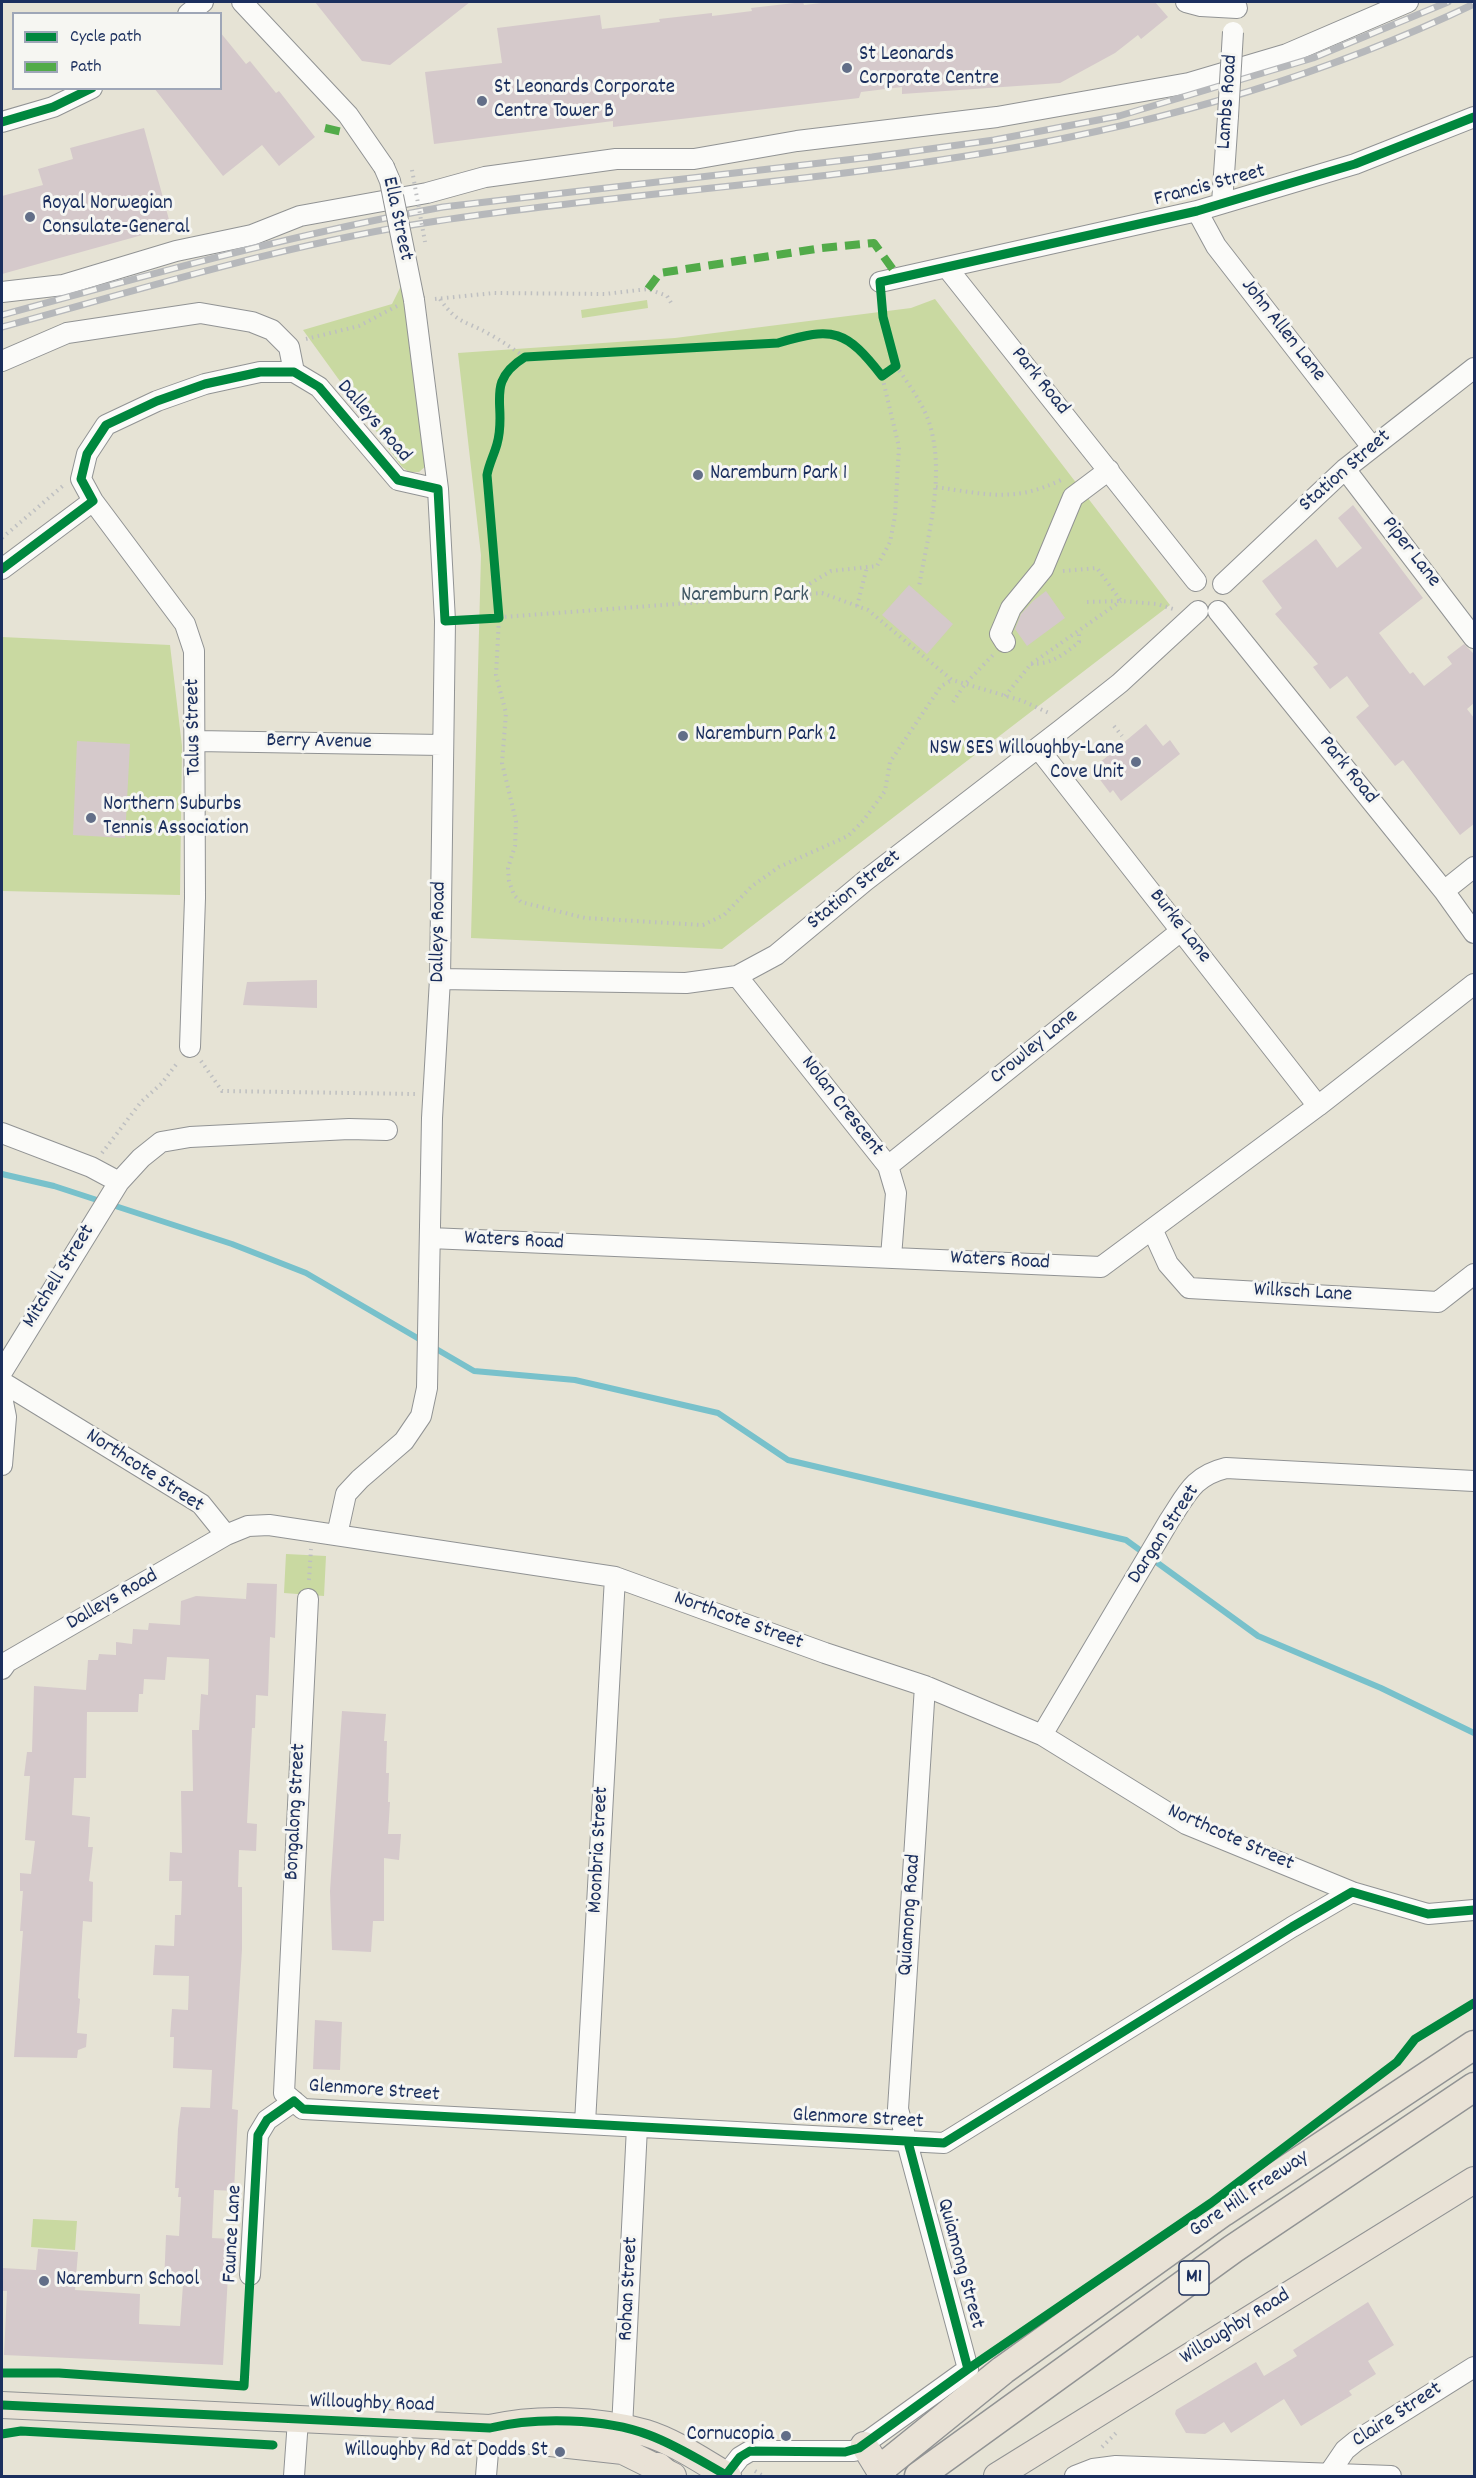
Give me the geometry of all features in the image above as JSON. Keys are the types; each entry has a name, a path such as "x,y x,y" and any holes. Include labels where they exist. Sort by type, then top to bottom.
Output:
{"highway":[{"name":"Gore Hill Freeway","path":"886,2470 1003,2370 1223,2212 1474,2045"},
{"name":"Gore Hill Freeway","path":"919,2476 1233,2249 1474,2087"}],"main road":[{"name":"Willoughby Road","path":"997,2476 1474,2180"},
{"name":"Willoughby Road","path":"2,2405 490,2428 531,2421 621,2439 659,2439 727,2476"},
{"name":"Willoughby Road","path":"621,2439 666,2473"},
{"path":"864,2445 886,2470"}],"street":[{"path":"190,12 203,2"},
{"name":"Ella Street","path":"242,2 348,116 384,167 390,181 407,302 438,489"},
{"path":"1186,2 1201,6 1239,5"},
{"path":"2,292 63,285 176,251 252,235 300,216 427,193 485,177 616,159 694,159 797,141 997,117 1189,83 1287,54 1408,2"},
{"name":"Lambs Road","path":"1222,203 1233,32 1239,5"},
{"path":"2,122 53,107 88,90"},
{"name":"Francis Street","path":"880,282 948,269 1197,212 1355,164 1474,117"},
{"name":"John Allen Lane","path":"1197,212 1216,246 1372,447"},
{"name":"Park Road","path":"948,269 1196,581"},
{"path":"2,361 67,333 200,313 252,321 272,330 289,347 294,372 260,372 205,384 157,401 106,425 87,454 81,479"},
{"name":"Station Street","path":"1223,584 1345,469 1474,368"},
{"name":"Dalleys Road","path":"294,372 319,387 398,480 438,489 445,621 440,979 433,1094 427,1388 421,1416 404,1441 346,1494 337,1535"},
{"name":"Piper Lane","path":"1345,469 1471,625"},
{"path":"1005,642 1000,634 1011,608 1043,569 1073,497 1109,470"},
{"name":"Talus Street","path":"81,479 93,501 185,624 194,651 195,897 190,1047"},
{"path":"2,569 93,501"},
{"path":"1211,577 1223,584 1226,600 1218,611 1193,615 1190,598 1196,581 1211,577"},
{"name":"Park Road","path":"1218,611 1443,891 1474,933"},
{"name":"Station Street","path":"440,979 686,983 737,976 776,955 865,881 1038,748 1120,683 1193,615"},
{"name":"Berry Avenue","path":"196,741 442,745"},
{"name":"Burke Lane","path":"1038,748 1318,1106"},
{"path":"1443,891 1474,867"},
{"name":"Crowley Lane","path":"888,1166 1182,930"},
{"name":"Nolan Crescent","path":"737,976 888,1166 896,1193 891,1257"},
{"name":"Waters Road","path":"430,1238 749,1254 891,1257 1101,1267 1153,1231 1318,1106 1474,984"},
{"path":"2,1133 91,1167 119,1182 141,1158 161,1142 190,1137 349,1129 387,1130"},
{"name":"Mitchell Street","path":"2,1372 119,1182"},
{"name":"Wilksch Lane","path":"1153,1231 1168,1264 1189,1288 1438,1302 1474,1274"},
{"name":"Northcote Street","path":"2,1382 201,1504 226,1535 248,1526 269,1525 615,1577 825,1653 925,1686 1042,1735 1186,1824 1353,1892 1428,1914 1474,1910"},
{"path":"2,1397 6,1417 2,1466"},
{"name":"Dargan Street","path":"1042,1735 1169,1521 1191,1487 1208,1473 1236,1469 1474,1481"},
{"name":"Dalleys Road","path":"3,1659 226,1535"},
{"name":"Moonbria Street","path":"585,2123 615,1577"},
{"name":"Bongalong Street","path":"289,2097 308,1599"},
{"name":"Quiamong Road","path":"908,2142 898,2109 925,1686"},
{"name":"Glenmore Street","path":"289,2097 303,2109 944,2143 1282,1933 1353,1892"},
{"name":"Faunce Lane","path":"250,2275 258,2135 267,2120 289,2097"},
{"name":"Rohan Street","path":"621,2439 637,2127"},
{"name":"Quiamong Street","path":"727,2476 744,2453 766,2449 849,2452 864,2445 968,2368 908,2142"},
{"name":"Claire Street","path":"1330,2472 1345,2450 1356,2441 1474,2367"},
{"path":"294,2476 298,2420"},
{"path":"486,2476 490,2428"},
{"path":"1075,2476 1093,2469 1116,2466 1181,2472 1330,2472 1391,2476"}],"path":[{"path":"412,170 426,249"},
{"path":"880,282 883,317 896,366 928,419 935,444 936,487 919,587"},
{"path":"435,299 494,293 606,294 648,289 667,296 673,306"},
{"path":"440,299 452,315 466,325 487,332 525,357"},
{"path":"294,372 299,341 359,326 407,302"},
{"path":"789,596 831,571 877,566 890,542 895,516 899,447 882,376 865,355 844,339 829,333 813,333 778,343 525,357 509,367 500,384 497,444 490,458 487,475 499,618 496,675 506,713 502,764 516,821 515,846 508,868 509,881 514,895 521,902 585,918 703,925 715,922 752,886 779,867 848,836 885,791 890,762 913,727 941,687 952,680"},
{"path":"882,376 896,366"},
{"path":"2,538 64,485 81,479"},
{"path":"936,487 1002,497 1039,491 1064,479"},
{"path":"857,606 867,567"},
{"path":"1043,569 1048,573 1097,568 1121,601"},
{"path":"445,621 822,593 868,610 952,680 1005,696 1049,712 1054,717"},
{"path":"1005,696 1030,664 1078,633 1121,601"},
{"path":"1087,602 1121,601 1157,604 1193,615"},
{"path":"1030,664 1048,664 1066,654 1079,642 1078,633"},
{"path":"953,702 965,684 1005,642"},
{"path":"1114,726 1122,736"},
{"path":"91,1167 141,1102 162,1083 190,1047 222,1091 433,1094"},
{"path":"308,1599 312,1531"},
{"path":"765,2476 766,2449"}],"green space":[{"path":"404,280 427,465 419,472 409,472 402,467 303,330 392,304"},
{"name":"Naremburn Park","path":"935,299 1170,605 722,949 471,938 481,555 458,353 675,338 911,308"},
{"path":"647,300 648,308 582,318 581,310"},
{"name":"Northern Suburbs Tennis Association","path":"2,637 170,645 182,746 180,895 2,891"},
{"path":"286,1554 326,1556 324,1596 284,1593"},
{"path":"33,2219 77,2221 75,2250 31,2247"}],"building":[{"path":"315,2 470,2 390,65 362,61"},
{"name":"St Leonards Corporate Centre","path":"803,2 804,5 830,2 1155,2 1168,17 1141,39 1138,35 1115,53 1060,83 902,94 902,87 861,92 859,98 613,127 613,121 434,144 425,72 502,63 497,28 600,15 602,29 660,22 659,19 712,13 712,16 752,11 751,8"},
{"path":"222,34 246,64 250,61 276,93 279,91 315,137 279,166 262,145 223,176 156,90 222,90"},
{"path":"144,128 171,227 2,274 2,196 43,185 38,169 73,159 70,148"},
{"path":"1353,505 1423,598 1379,633 1410,674 1413,672 1424,686 1452,664 1447,657 1464,644 1474,654 1474,703 1467,709 1474,718 1474,824 1460,835 1403,760 1395,766 1356,717 1369,706 1347,676 1330,689 1313,667 1318,664 1275,614 1282,608 1262,581 1316,539 1337,568 1362,548 1338,518"},
{"path":"909,585 953,624 927,654 882,615"},
{"path":"1046,591 1065,618 1027,646 1015,629 1021,614"},
{"name":"NSW SES Willoughby-Lane Cove Unit","path":"1146,724 1163,746 1170,740 1180,754 1121,801 1113,790 1110,793 1092,769"},
{"path":"77,741 130,744 125,838 73,835"},
{"path":"317,980 317,1008 243,1005 247,982"},
{"path":"247,1583 277,1584 275,1638 270,1637 268,1696 256,1695 255,1728 252,1728 247,1823 257,1824 256,1851 239,1850 238,1887 242,1887 242,1949 232,2109 238,2110 234,2191 214,2190 212,2238 230,2239 223,2365 4,2355 7,2291 2,2291 3,2268 36,2270 38,2249 78,2252 75,2290 140,2294 139,2324 180,2326 183,2285 164,2284 166,2235 179,2236 181,2197 178,2197 179,2188 175,2188 178,2129 181,2107 210,2108 212,2070 173,2068 174,2037 170,2037 172,2009 188,2010 189,1976 153,1975 155,1945 174,1946 175,1915 181,1915 182,1881 169,1881 170,1852 182,1853 181,1791 193,1791 192,1730 199,1730 201,1694 208,1695 209,1659 167,1657 165,1680 144,1679 143,1694 139,1694 138,1712 87,1712 86,1778 74,1778 72,1815 90,1817 88,1847 93,1847 89,1881 93,1882 92,1922 83,1921 78,1998 80,1999 77,2033 87,2034 86,2047 78,2050 77,2058 14,2057 23,1931 20,1931 23,1891 20,1891 20,1873 31,1874 35,1841 25,1840 30,1776 24,1776 27,1752 32,1752 34,1686 86,1690 88,1660 98,1660 99,1654 116,1655 116,1642 132,1644 133,1629 148,1630 149,1623 180,1625 181,1601 196,1596 246,1599"},
{"path":"342,1711 386,1714 384,1741 387,1741 386,1773 389,1773 388,1802 390,1802 388,1834 401,1834 399,1860 384,1858 384,1921 373,1921 371,1952 332,1950 330,1891"},
{"path":"315,2020 342,2022 340,2070 313,2069"},
{"path":"1368,2302 1394,2345 1368,2361 1376,2374 1349,2391 1352,2395 1301,2426 1284,2399 1231,2433 1224,2422 1205,2434 1186,2433 1175,2414 1176,2410 1256,2362 1264,2376 1297,2356 1293,2350"}],"waterway":[{"path":"2,1174 54,1186 232,1244 306,1273 474,1371 575,1380 718,1413 788,1460 1126,1540 1258,1636 1381,1688 1474,1733"}],"railway":[{"path":"2,315 276,242 443,207 872,157 994,140 1119,116 1313,58 1448,2"},
{"path":"2,327 272,254 382,230 507,211 857,172 1057,140 1180,111 1300,75 1417,30 1474,4"}],"marked path":[{"path":"325,128 347,133"},
{"path":"648,289 660,273 822,248 874,243 899,278"}],"cycle path":[{"path":"2,122 53,107 88,90"},
{"path":"2,569 93,501 81,479 87,454 106,425 157,401 205,384 260,372 294,372 319,387 398,480 438,489 445,621 499,618 487,475 500,430 499,396 504,376 525,357 778,343 826,334 848,341 882,376 896,366 883,317 880,282 1197,211 1355,164 1474,117"},
{"path":"2,2373 59,2373 244,2386 258,2135 267,2120 294,2101 303,2109 944,2143 1352,1892 1428,1914 1474,1910"},
{"path":"2,2405 490,2428 528,2422 591,2422 631,2429 649,2435 679,2448 726,2475 740,2457 750,2451 845,2452 859,2448 968,2369 1211,2203 1397,2062 1415,2039 1474,2003"},
{"path":"908,2142 968,2369"},
{"path":"2,2434 21,2431 273,2445"}],"place":[{"name":"St Leonards Corporate Centre","path":"847,68"},
{"name":"St Leonards Corporate Centre Tower B","path":"482,101"},
{"name":"Royal Norwegian Consulate-General","path":"30,217"},
{"name":"Naremburn Park 1","path":"698,475"},
{"name":"Naremburn Park 2","path":"683,736"},
{"name":"NSW SES Willoughby-Lane Cove Unit","path":"1136,762"},
{"name":"Northern Suburbs Tennis Association","path":"91,818"},
{"name":"Naremburn School","path":"44,2281"},
{"name":"Cornucopia","path":"786,2436"},
{"name":"Willoughby Rd at Dodds St","path":"560,2452"}]}
